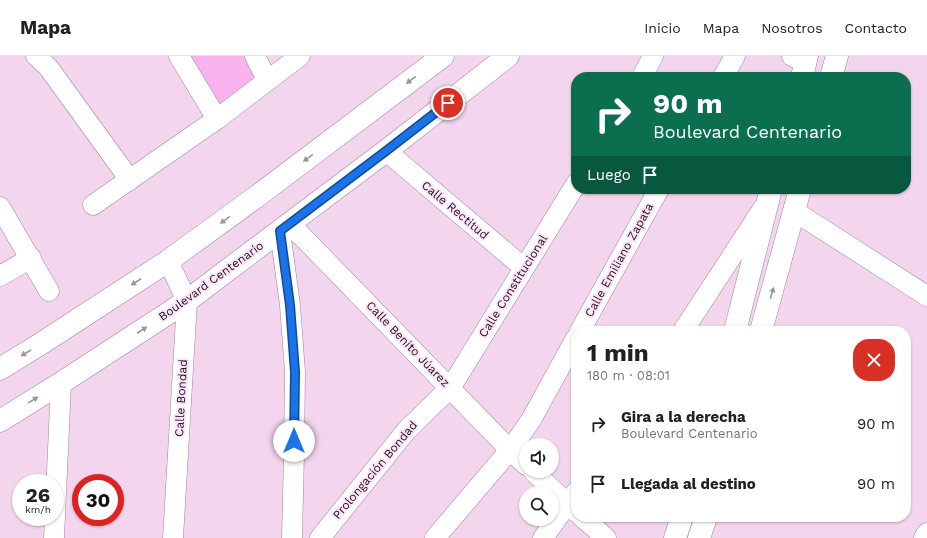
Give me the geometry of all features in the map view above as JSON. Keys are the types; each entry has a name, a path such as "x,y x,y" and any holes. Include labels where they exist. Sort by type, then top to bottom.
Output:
{"main road":[{"path":"0,369 168,261 256,197 442,56"},
{"path":"832,72 836,56"},
{"name":"Boulevard Centenario","path":"0,421 61,383 187,300 386,151 499,59"},
{"path":"762,326 799,194"},
{"path":"736,326 768,196"},
{"path":"675,538 680,522"},
{"path":"699,538 704,522"}],"street":[{"path":"36,56 48,67 130,180"},
{"path":"179,56 217,119"},
{"path":"254,56 267,80"},
{"path":"93,205 217,119 300,56"},
{"path":"645,72 653,56"},
{"path":"726,72 735,56"},
{"name":"Calle Rectitud","path":"386,151 524,268"},
{"name":"Calle Constitucional","path":"450,388 571,192"},
{"name":"Calle Emiliano Zapata","path":"583,326 656,194"},
{"path":"686,326 768,196"},
{"path":"0,207 49,291"},
{"path":"794,211 927,296"},
{"path":"285,227 295,372 292,538"},
{"name":"Calle Benito Júarez","path":"285,227 450,388 519,458"},
{"path":"0,276 31,258"},
{"name":"Calle Bondad","path":"168,261 187,300 173,538"},
{"path":"435,538 510,450 531,420 571,347"},
{"path":"54,538 61,383"},
{"name":"Prolongación Bondad","path":"320,538 406,431 450,388"},
{"path":"541,478 571,503"},
{"path":"543,538 571,510"},
{"path":"590,522 606,538"},
{"path":"924,538 927,533"}],"shaded area":[{"path":"184,56 245,56 258,81 217,112"}],"route":[{"path":"294,441 295,372 290,305 280,231 448,103"}]}
